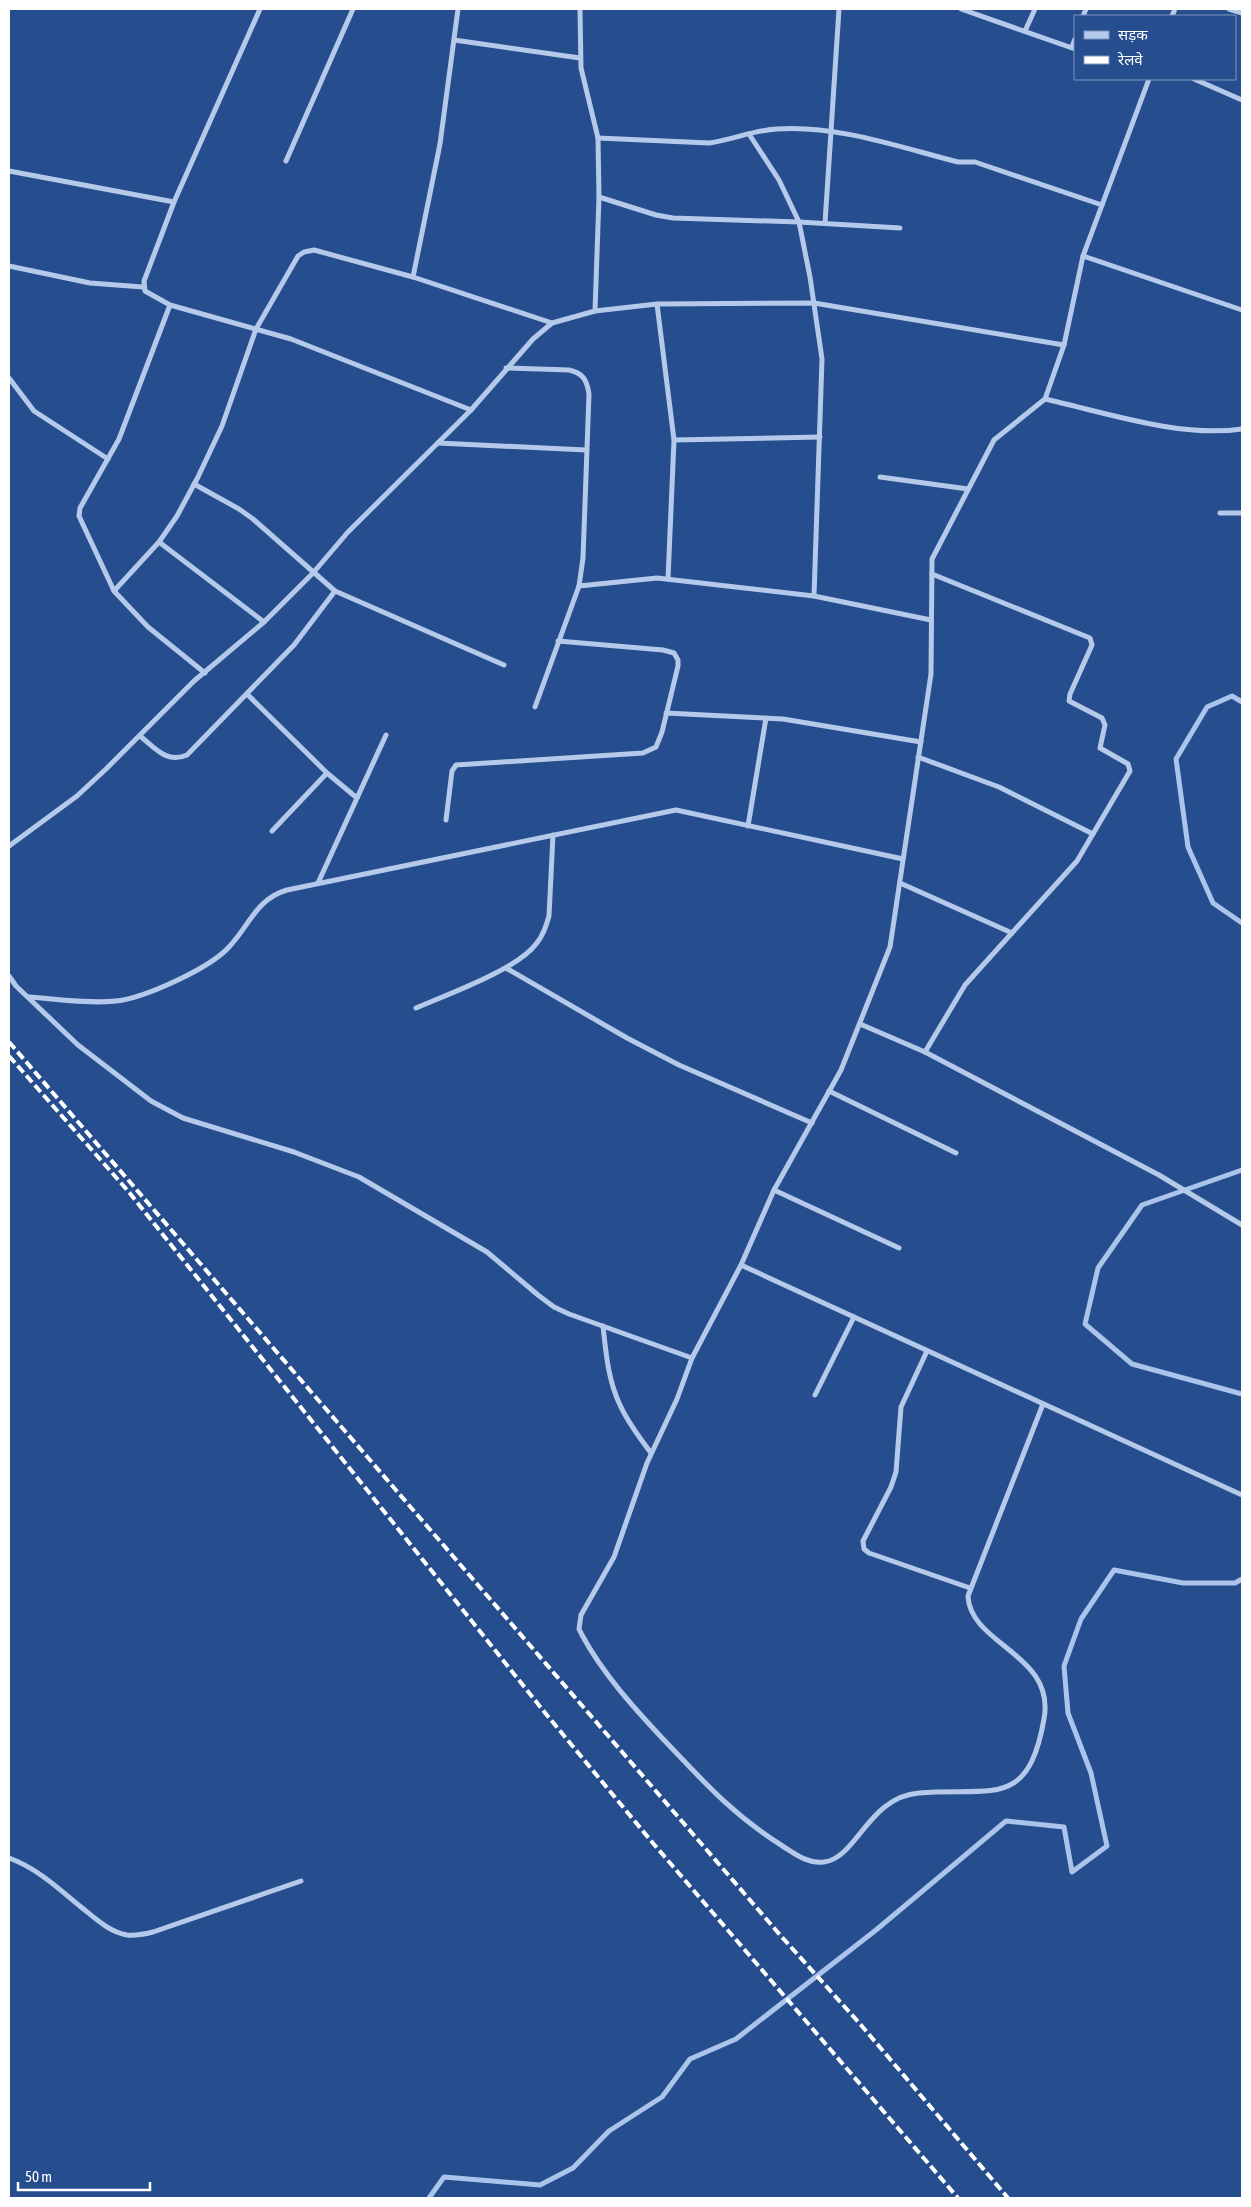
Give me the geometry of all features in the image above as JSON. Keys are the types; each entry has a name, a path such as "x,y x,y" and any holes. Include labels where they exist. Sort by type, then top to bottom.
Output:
{"street":[{"path":"260,9 174,202 143,287 147,294 170,305 291,339 471,410"},
{"path":"286,161 353,9"},
{"path":"413,277 440,144 458,9"},
{"path":"580,9 580,58 584,83 598,138 599,196 595,311"},
{"path":"825,223 839,9"},
{"path":"961,9 1073,48"},
{"path":"1025,31 1035,9"},
{"path":"1229,9 1242,13"},
{"path":"454,40 580,58"},
{"path":"1043,1404 970,1588 969,1602 974,1615 981,1624 1036,1675 1044,1692 1044,1719 1033,1762 1020,1780 1006,1787 993,1790 920,1792 899,1797 877,1813 841,1853 824,1862 806,1860 763,1833 720,1799 646,1721 606,1672 579,1629 581,1615 614,1557 652,1453 692,1358 742,1265 774,1190 841,1070 890,946 931,674 932,559 994,440 1046,399 1064,344 1083,256 1149,80"},
{"path":"1196,80 1242,100"},
{"path":"598,138 709,143 774,129 830,131 958,162 975,162 1102,205"},
{"path":"749,134 779,180 799,222 822,359 814,596"},
{"path":"9,171 174,202"},
{"path":"599,196 656,215 673,218 825,223 900,228"},
{"path":"114,591 159,542 177,516 222,426 256,329 298,256 304,252 314,250 413,277 552,324"},
{"path":"1083,256 1242,310"},
{"path":"9,266 90,283 143,287"},
{"path":"9,846 77,796 194,681 264,622 313,572 348,532 471,410 533,339 552,324 595,311 658,304 814,303 1064,344"},
{"path":"658,304 674,440 668,579"},
{"path":"170,305 119,439 80,508 79,516 114,591 148,627 205,673"},
{"path":"506,368 578,372 588,384 589,394 582,558 579,586 535,707"},
{"path":"9,378 34,411 108,459"},
{"path":"1046,399 1190,432 1222,432 1242,429"},
{"path":"674,440 820,437"},
{"path":"438,443 586,450"},
{"path":"880,477 968,489"},
{"path":"194,484 239,509 335,591 504,665"},
{"path":"1220,513 1242,513"},
{"path":"159,542 264,622"},
{"path":"924,1052 965,986 1077,861 1130,771 1128,764 1100,748 1105,725 1102,718 1070,701 1070,694 1092,641 1086,635 932,574"},
{"path":"579,586 657,578 668,579 814,596 932,620"},
{"path":"140,736 165,757 182,758 192,751 301,637 335,591"},
{"path":"446,820 452,771 456,765 643,753 656,747 678,666 678,660 674,653 663,650 558,641"},
{"path":"247,694 327,773 357,798"},
{"path":"666,713 783,719 921,742"},
{"path":"748,826 766,718"},
{"path":"318,883 386,735"},
{"path":"918,758 999,788 1094,834"},
{"path":"272,831 327,773"},
{"path":"29,997 106,1002 136,996 187,975 221,956 235,941 262,904 272,895 287,890 676,810 903,859"},
{"path":"416,1008 506,968 536,945 546,927 549,916 553,835"},
{"path":"900,883 1012,933"},
{"path":"506,968 635,1043 741,1093 812,1123"},
{"path":"9,976 78,1045 136,1092 159,1106 183,1118 294,1152 359,1177 486,1252 554,1307 692,1358"},
{"path":"860,1024 924,1052 1159,1175 1242,1225"},
{"path":"830,1092 956,1153"},
{"path":"774,1190 899,1248"},
{"path":"742,1265 1242,1495"},
{"path":"815,1395 854,1317"},
{"path":"603,1326 607,1361 619,1405 630,1424 652,1453"},
{"path":"927,1351 901,1407 897,1461 891,1487 865,1536 863,1545 864,1549 869,1553 970,1588"},
{"path":"9,1858 36,1871 98,1921 114,1931 137,1936 302,1881"}],"waterway":[{"path":"1242,702 1232,696 1207,707 1176,759 1188,847 1213,903 1242,923"},
{"path":"1242,1170 1142,1205 1098,1268 1085,1324 1132,1364 1242,1394"},
{"path":"429,2198 444,2177 540,2185 573,2168 609,2131 662,2097 690,2059 736,2039 876,1930 1006,1821 1064,1827 1072,1872 1107,1846 1091,1773 1068,1713 1064,1666 1081,1619 1114,1570 1183,1583 1235,1583 1242,1579"}],"railway":[{"path":"9,1042 781,1936 861,2025 1008,2198"},
{"path":"9,1056 128,1191 546,1714 652,1842 958,2198"}]}
